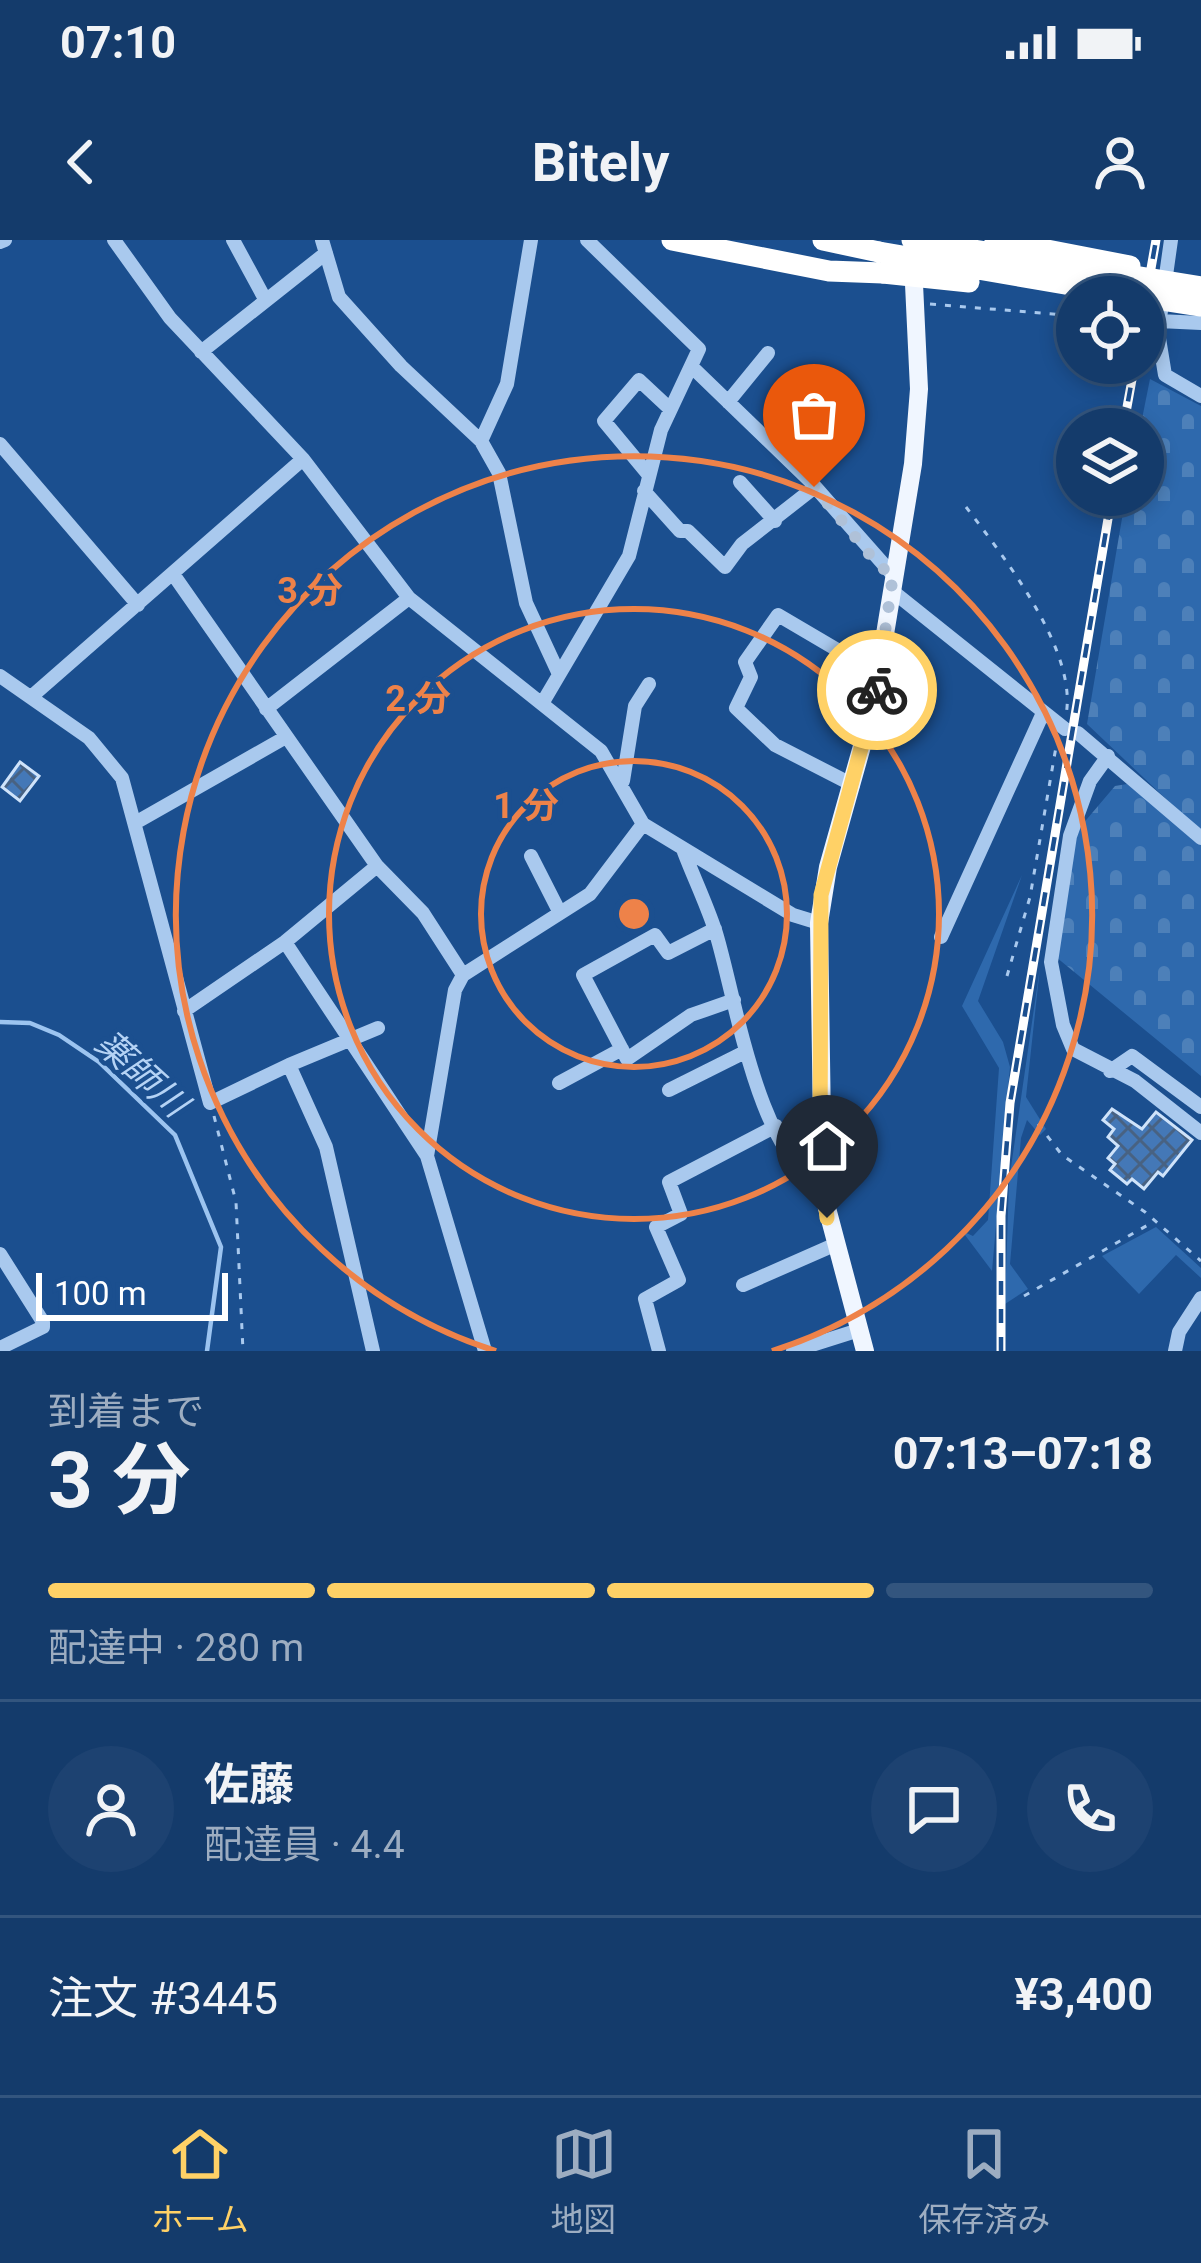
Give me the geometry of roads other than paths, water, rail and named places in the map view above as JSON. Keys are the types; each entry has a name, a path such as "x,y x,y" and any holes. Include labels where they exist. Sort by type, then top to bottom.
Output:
{"highway":[{"path":"672,240 829,271 881,263 1056,286"},
{"path":"823,240 881,263 1056,289"},
{"path":"911,240 1127,280 1199,300"},
{"path":"995,240 1199,300"},
{"path":"1164,299 1199,300"}],"main road":[{"path":"865,1351 834,1245 822,1181 820,923 828,867 880,675 918,418 919,304 911,240"}],"street":[{"path":"114,240 201,352 303,459 409,598 602,751 644,824 793,915 820,923"},
{"path":"233,240 265,299"},
{"path":"481,441 507,384 531,240"},
{"path":"543,702 629,556 669,408 699,345 587,240"},
{"path":"1164,287 1171,240"},
{"path":"201,352 324,247 339,297 481,441 499,473 526,603 558,672"},
{"path":"1164,318 1199,300"},
{"path":"728,402 768,353"},
{"path":"1164,366 1165,375 1201,396"},
{"path":"692,367 814,487 892,583 1043,713 1108,756 1201,838"},
{"path":"648,474 604,421 639,380 669,408"},
{"path":"0,444 138,605"},
{"path":"31,698 303,459"},
{"path":"740,482 776,521"},
{"path":"644,491 680,531 688,531 725,567 742,544 814,487"},
{"path":"173,574 377,866 423,913 464,975"},
{"path":"266,709 409,598"},
{"path":"853,784 775,745 736,708 752,677 745,662 778,615 880,675"},
{"path":"0,676 78,729 117,768 210,1103 378,1028"},
{"path":"622,785 635,706 649,684"},
{"path":"940,937 1043,713"},
{"path":"135,823 286,737"},
{"path":"1108,756 1075,817 1051,962 1073,1049 1136,1081 1201,1133"},
{"path":"428,1156 455,990 464,975 590,894 644,824"},
{"path":"684,852 715,929 745,1052 776,1126 800,1168 822,1181"},
{"path":"531,856 560,913"},
{"path":"184,1011 285,942 377,866"},
{"path":"715,929 668,953 655,935 583,975 627,1058 692,1015 734,1000"},
{"path":"285,942 346,1040 428,1156 485,1351"},
{"path":"559,1083 622,1049"},
{"path":"669,1090 745,1052"},
{"path":"1109,1071 1132,1056 1201,1107"},
{"path":"289,1065 326,1147 373,1351"},
{"path":"658,1351 645,1299 679,1275 656,1227 681,1214 671,1179 776,1126"},
{"path":"743,1285 834,1245"},
{"path":"0,1254 43,1322 43,1327 0,1348"},
{"path":"1175,1351 1179,1332 1201,1298"},
{"path":"793,1351 859,1330"}],"waterway":[{"name":"薬師川","path":"0,1022 30,1023 59,1035 99,1062 175,1135 221,1247 207,1351"}],"railway":[{"path":"1150,276 1156,240"},
{"path":"1127,408 1131,384"},
{"path":"1001,1351 1001,1216 1010,1103 1108,516"}]}
